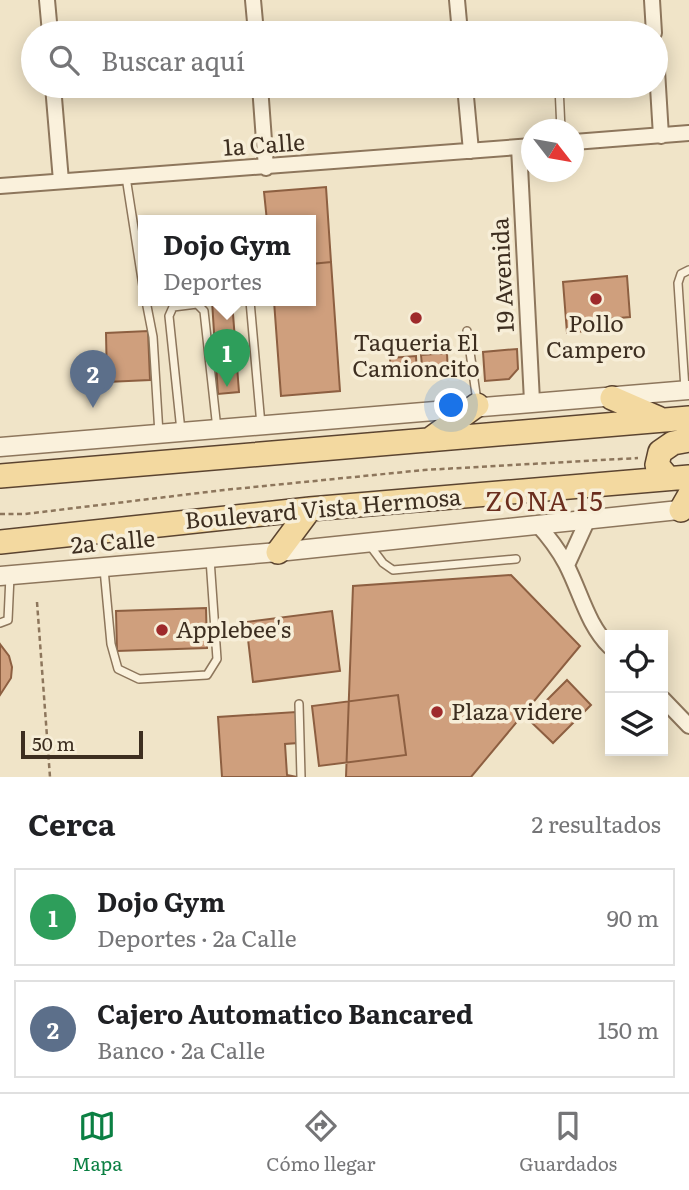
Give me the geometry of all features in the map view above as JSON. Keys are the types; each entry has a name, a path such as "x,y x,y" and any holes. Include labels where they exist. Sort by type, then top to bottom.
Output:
{"main road":[{"path":"612,398 660,420"},
{"path":"428,441 477,405"},
{"path":"0,476 689,418"},
{"path":"678,477 659,469 658,457 668,445 689,440"},
{"path":"0,490 33,486 71,469"},
{"name":"Boulevard Vista Hermosa","path":"0,541 310,509 678,477"},
{"path":"278,552 310,509"}],"street":[{"path":"47,0 49,21"},
{"path":"253,0 255,21"},
{"path":"457,0 459,21"},
{"path":"652,0 653,21"},
{"path":"55,98 61,181"},
{"path":"261,98 267,168"},
{"path":"466,98 471,150"},
{"path":"659,98 662,136"},
{"path":"584,141 689,134"},
{"name":"1a Calle","path":"0,186 267,168 521,146"},
{"name":"19 Avenida","path":"526,182 532,401"},
{"path":"0,447 477,405 612,398 687,390"},
{"name":"2a Calle","path":"5,576 278,552 588,519 686,505"},
{"path":"567,565 588,519"},
{"path":"537,524 554,542 567,565 596,633 605,642"},
{"path":"668,704 689,726"}],"lane":[{"path":"560,98 560,119"},
{"path":"126,177 138,254"},
{"path":"687,390 678,283 681,274 689,270"},
{"path":"147,306 153,337 159,435"},
{"path":"179,306 173,307 169,316 181,433"},
{"path":"199,306 204,311 217,430"},
{"path":"250,306 261,426"},
{"path":"467,331 477,405"},
{"path":"368,542 383,563 393,570 516,559"},
{"path":"104,567 111,644 118,669 139,679 207,675 217,659 210,558"},
{"path":"0,623 8,620 5,576"},
{"path":"299,704 302,777"}],"path":[{"path":"0,514 25,514 224,489 424,470 658,457"},
{"path":"37,602 50,777"}],"building":[{"path":"326,187 331,262 316,264 316,215 266,215 264,192"},
{"path":"331,262 340,391 281,396 274,306 316,306 316,264"},
{"name":"Pollo Campero","path":"627,276 630,317 584,321 585,331 567,333 563,282"},
{"path":"212,306 232,306 239,392 218,394"},
{"path":"148,331 150,380 107,382 106,333"},
{"path":"517,349 518,369 509,379 485,381 483,352"},
{"path":"447,353 448,375 423,377 421,355"},
{"path":"416,356 417,377 391,379 390,358"},
{"name":"Plaza videre","path":"511,575 580,646 471,777 346,777 353,586"},
{"name":"Applebee's","path":"206,608 207,648 117,651 116,611"},
{"path":"332,611 340,671 253,682 246,622"},
{"path":"0,644 9,656 12,667 11,678 0,695"},
{"path":"567,680 591,705 553,743 528,719"},
{"path":"398,695 406,755 319,766 312,706"},
{"path":"296,712 298,743 285,744 287,775 297,777 222,777 218,717"}],"place":[{"name":"Pollo Campero","path":"596,299"},
{"name":"Taqueria El Camioncito","path":"416,318"},
{"name":"Dojo Gym","path":"227,387"},
{"name":"Cajero Automatico Bancared","path":"93,408"},
{"name":"Applebee's","path":"162,630"},
{"name":"Plaza videre","path":"437,712"}],"district":[{"name":"ZONA 15","path":"545,502"}]}
